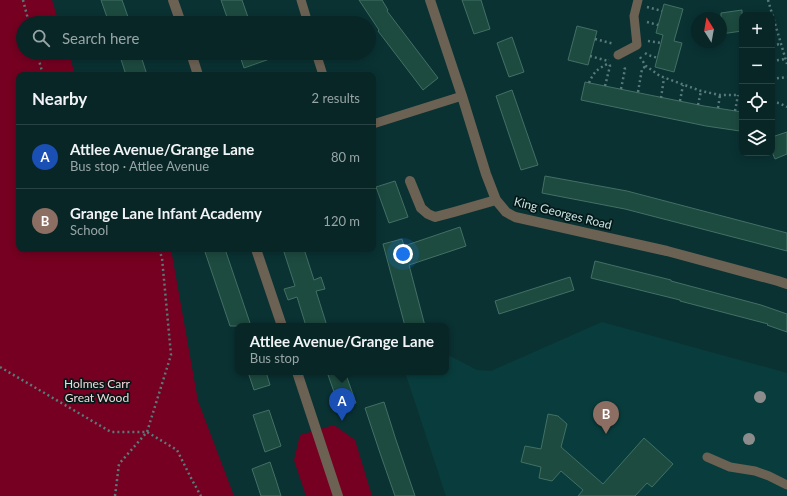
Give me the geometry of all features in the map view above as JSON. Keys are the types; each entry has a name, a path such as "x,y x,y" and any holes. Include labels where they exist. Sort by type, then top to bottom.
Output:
{"street":[{"path":"173,0 179,16"},
{"name":"King Georges Road","path":"430,0 486,174 496,200 506,212 515,217 667,251 787,284"},
{"path":"193,60 197,72"},
{"path":"410,180 421,208 428,214 435,217 496,200"},
{"path":"257,252 281,323"},
{"path":"298,375 338,496"}],"lane":[{"path":"301,0 306,16"},
{"path":"618,55 637,44 634,16 638,0"},
{"path":"318,60 322,72"},
{"path":"376,123 462,96"},
{"path":"707,458 730,467 755,471 787,485"}],"path":[{"path":"23,0 27,16"},
{"path":"768,0 787,64"},
{"path":"775,45 781,44"},
{"path":"633,47 646,66 664,78 701,91 720,95 738,95 735,111"},
{"path":"589,83 596,70 618,55 625,69 622,89"},
{"path":"590,56 608,62"},
{"path":"775,61 786,59"},
{"path":"39,60 42,72"},
{"path":"605,86 610,66 608,62"},
{"path":"638,92 642,69 646,66"},
{"path":"775,79 787,77"},
{"path":"661,98 664,78"},
{"path":"680,101 683,85"},
{"path":"698,105 701,91"},
{"path":"718,108 720,95"},
{"path":"775,103 787,107"},
{"path":"115,496 119,464 148,432 171,355 162,258 160,252"},
{"path":"0,367 111,432 148,432 177,450 202,496"}],"shaded area":[{"path":"602,322 787,373 787,496 446,496 406,375 449,375 449,356 477,370 491,371"}],"green space":[{"name":"Holmes Carr Great Wood","path":"0,0 52,0 57,16 16,16 16,60 71,60 74,72 16,72 16,252 172,252 198,401 234,496 0,496"},
{"path":"334,425 355,440 372,496 306,496 294,460 300,435"}],"building":[{"path":"101,0 122,0 128,16 107,16"},
{"path":"221,0 242,0 248,16 227,16"},
{"path":"359,0 382,0 388,10 387,11 438,78 423,90 378,31 379,30 376,26 376,16 370,16"},
{"path":"462,0 481,0 490,29 474,34"},
{"path":"664,4 683,9 674,41 682,43 674,72 655,67 663,35 656,33"},
{"path":"742,10 742,12 739,12 739,31 727,33 727,12"},
{"path":"577,26 597,31 588,65 568,60"},
{"path":"512,37 524,72 509,77 497,43"},
{"path":"121,60 142,60 146,72 125,72"},
{"path":"241,60 267,60 244,68"},
{"path":"585,82 739,112 739,131 706,126 581,100"},
{"path":"512,90 538,165 521,170 496,96"},
{"path":"787,132 787,154 775,159 774,156 775,156 775,136"},
{"path":"545,176 627,191 787,233 787,251 625,209 542,193"},
{"path":"395,181 408,217 389,223 376,187"},
{"path":"460,227 466,246 409,265 424,323 404,323 383,244 402,239 404,246"},
{"path":"205,252 226,252 250,323 235,323 235,326 230,326"},
{"path":"284,252 305,252 314,280 321,277 325,289 316,291 326,323 305,323 297,297 288,300 284,289 295,286"},
{"path":"595,261 671,280 761,305 787,314 787,332 767,325 768,324 591,278"},
{"path":"570,277 574,290 499,314 495,301"},
{"path":"249,375 267,375 270,385 254,390"},
{"path":"328,375 346,375 356,403 340,409"},
{"path":"384,402 415,496 395,496 365,408"},
{"path":"269,410 281,446 265,452 253,415"},
{"path":"548,414 558,416 567,424 561,447 603,484 644,438 673,464 652,487 647,483 635,496 578,496 583,490 561,471 552,481 539,478 541,467 521,462 525,446 541,449"},
{"path":"270,462 281,496 261,496 252,469"}],"place":[{"name":"Attlee Avenue/Grange Lane","path":"342,421"},
{"name":"Grange Lane Infant Academy","path":"606,434"}]}
